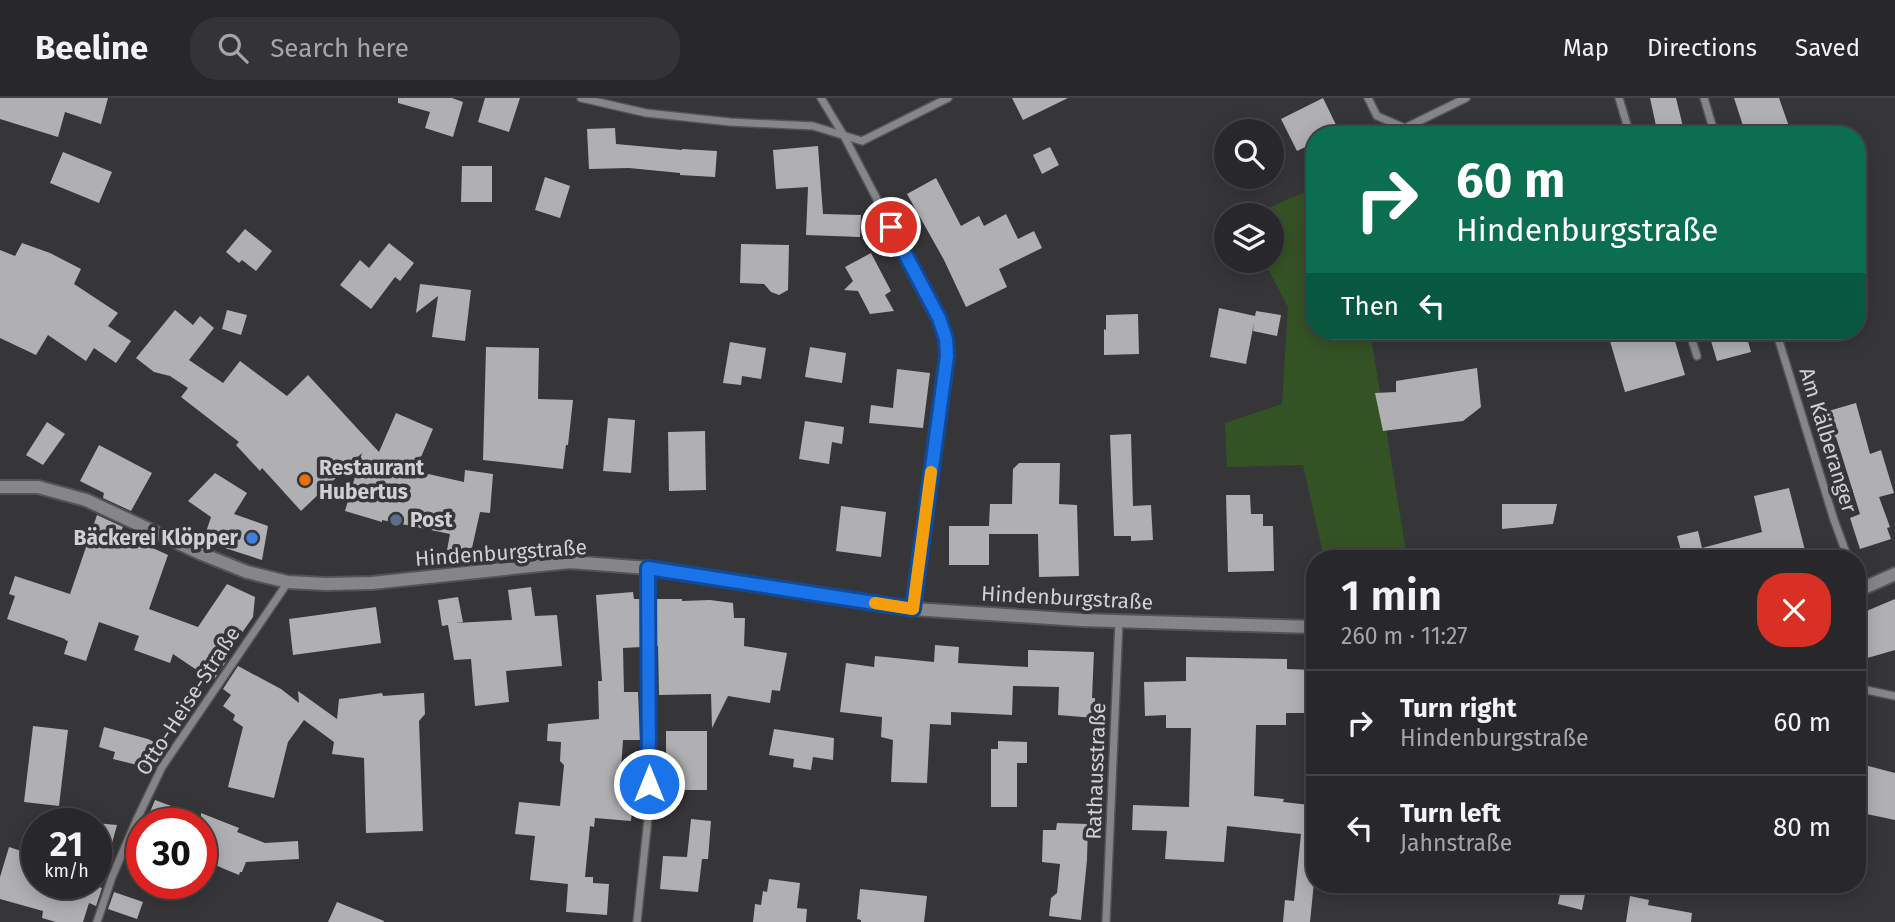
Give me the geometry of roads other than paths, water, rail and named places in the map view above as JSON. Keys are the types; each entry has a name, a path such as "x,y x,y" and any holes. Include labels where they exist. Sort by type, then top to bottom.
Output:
{"street":[{"path":"582,98 646,113 730,122 813,126 862,141 948,98"},
{"path":"821,98 844,136 939,318 946,339 947,356 913,609"},
{"path":"1368,98 1377,116 1400,126"},
{"path":"1409,126 1466,98"},
{"path":"1619,98 1627,126"},
{"path":"1704,98 1712,126"},
{"path":"1692,340 1697,356"},
{"name":"Am Kälberanger","path":"1779,340 1845,550"},
{"name":"Hindenburgstraße","path":"0,487 38,487 86,499 202,554 247,572 288,582 372,583 570,562 648,568 913,609 1119,621 1306,627"},
{"path":"637,922 649,809 648,568"},
{"path":"1866,584 1895,574"},
{"name":"Otto-Heise-Straße","path":"97,922 136,819 162,767 288,582"},
{"name":"Rathausstraße","path":"1106,922 1119,621"},
{"path":"1866,690 1895,696"}],"place":[{"name":"Restaurant Hubertus","path":"305,480"},
{"name":"Post","path":"396,520"},
{"name":"Bäckerei Klöpper","path":"252,538"}]}
